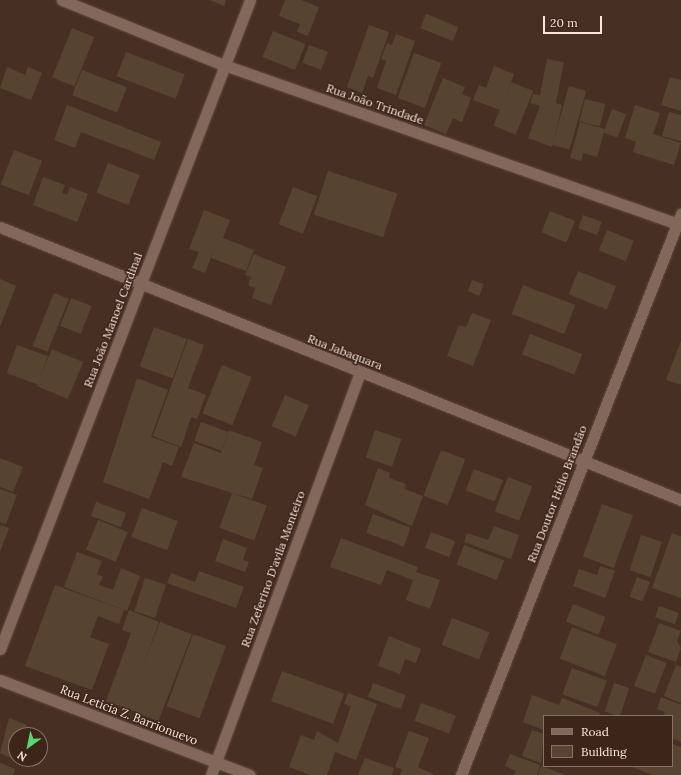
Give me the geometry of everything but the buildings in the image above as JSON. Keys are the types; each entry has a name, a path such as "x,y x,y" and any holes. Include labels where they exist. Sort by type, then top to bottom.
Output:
{"street":[{"name":"Rua João Trindade","path":"62,0 224,65 680,221"},
{"name":"Rua João Manoel Cardinal","path":"0,649 250,0"},
{"name":"Rua Doutor Hélio Brandão","path":"461,775 584,460 680,221"},
{"name":"Rua Jabaquara","path":"0,227 140,286 584,460 681,500"},
{"name":"Rua Zeferino D'avila Monteiro","path":"211,775 360,372"},
{"name":"Rua Leticia Z. Barrionuevo","path":"0,680 250,775"}]}
